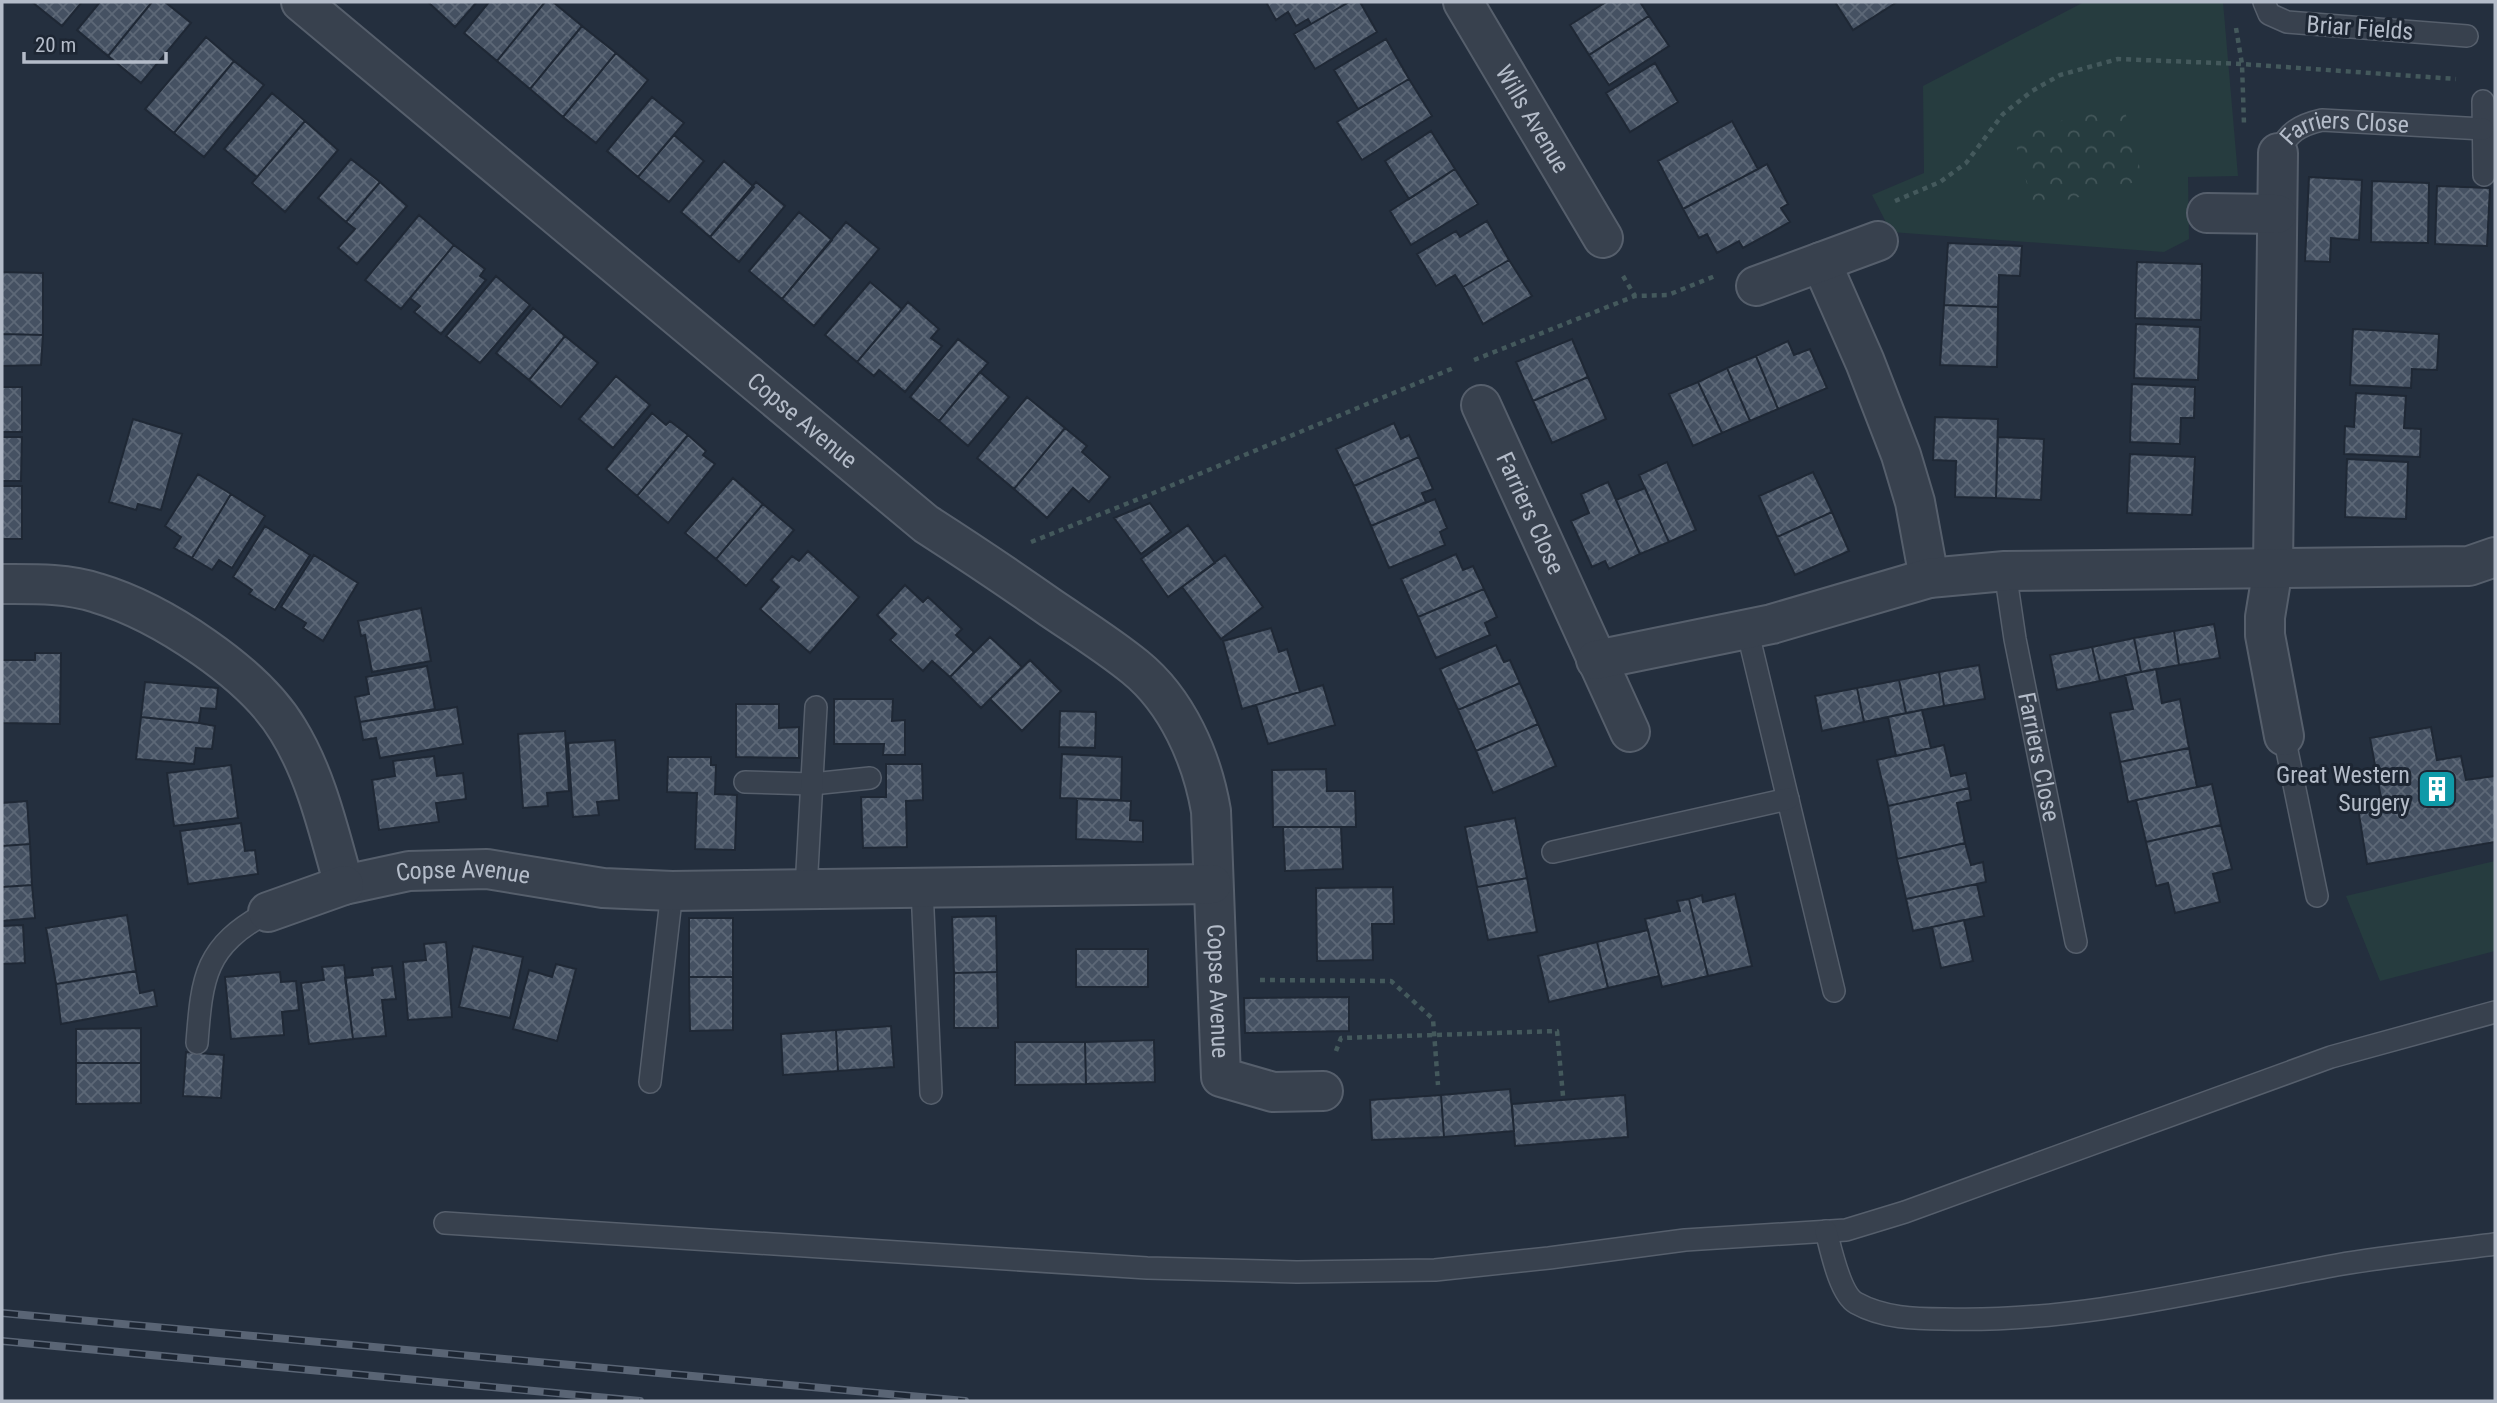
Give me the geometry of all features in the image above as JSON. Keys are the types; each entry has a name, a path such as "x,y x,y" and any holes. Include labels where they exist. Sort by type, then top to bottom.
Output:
{"street":[{"name":"Copse Avenue","path":"301,2 926,524 1136,668 1177,716 1198,758 1207,785 1211,811 1221,1077 1273,1092 1323,1091"},
{"name":"Wills Avenue","path":"1463,2 1603,238"},
{"name":"Farriers Close","path":"2278,153 2273,568 2264,617 2284,736"},
{"path":"2207,213 2277,214"},
{"path":"1756,286 1878,241"},
{"path":"1821,262 1865,362 1900,455 1916,502 1929,578"},
{"name":"Farriers Close","path":"1481,405 1630,732"},
{"path":"1596,660 1748,629 1929,578 2005,571 2486,567"},
{"path":"2,584 50,584 97,592 163,622 248,682 271,704 309,772 344,885"},
{"name":"Copse Avenue","path":"268,912 344,885 409,871 487,869 603,888 672,891 1212,884"}],"lane":[{"name":"Briar Fields","path":"2264,2 2269,13 2287,22 2466,36"},
{"path":"2483,101 2484,174"},
{"name":"Farriers Close","path":"2278,153 2285,138 2303,124 2322,120 2483,129"},
{"name":"Farriers Close","path":"2005,571 2015,639 2076,942"},
{"path":"1748,629 1834,992"},
{"path":"806,889 816,707"},
{"name":"Farriers Close","path":"2284,736 2317,896"},
{"path":"745,782 812,784 870,778"},
{"path":"1553,852 1788,799"},
{"path":"922,888 931,1093"},
{"path":"650,1082 672,891"},
{"path":"197,1043 205,982 215,956 226,940 244,925 268,912"},
{"path":"445,1223 1147,1268 1297,1272 1435,1270 1685,1240 1846,1230 1905,1212 2331,1058 2495,1012"},
{"path":"1826,1231 1849,1299 1857,1304 1905,1318 1994,1321 2066,1315 2204,1292 2340,1265 2495,1244"}],"path":[{"path":"2233,16 2242,64 2245,152 2278,153"},
{"path":"1216,980 1391,981 1433,1019 1438,1085"},
{"path":"1323,1091 1341,1038 1557,1031 1563,1096"}],"green space":[{"path":"2084,2 2223,2 2238,176 2188,177 2189,239 2164,252 1891,232 1872,195 1924,173 1923,86"},
{"path":"2123,104 2143,180 2034,209 2013,134"},
{"path":"2495,861 2495,951 2380,981 2346,896"}],"building":[{"path":"32,2 82,2 62,26"},
{"path":"100,2 152,2 108,56 77,30"},
{"path":"152,2 165,2 191,23 141,83 108,56"},
{"path":"428,2 477,2 455,27"},
{"path":"489,2 545,2 497,61 464,33"},
{"path":"545,2 553,2 582,26 530,89 497,61"},
{"path":"1266,2 1349,2 1311,24 1308,19 1296,26 1288,12 1276,20"},
{"path":"1349,2 1360,2 1377,32 1315,69 1294,34"},
{"path":"1606,2 1640,2 1649,16 1589,55 1570,25"},
{"path":"1835,2 1897,2 1853,30"},
{"path":"1649,16 1669,46 1609,85 1589,55"},
{"path":"582,26 616,53 563,117 530,89"},
{"path":"206,37 234,61 174,133 145,109"},
{"path":"1386,39 1409,79 1358,109 1334,70"},
{"path":"616,53 648,80 596,143 563,117"},
{"path":"234,61 264,85 204,157 174,133"},
{"path":"1655,63 1678,102 1630,132 1606,93"},
{"path":"1409,79 1432,116 1362,160 1337,122"},
{"path":"272,93 305,121 257,177 224,149"},
{"path":"652,97 684,123 638,177 607,151"},
{"path":"305,121 338,150 285,212 252,183"},
{"path":"1732,121 1758,169 1683,209 1658,161"},
{"path":"1431,131 1455,169 1409,199 1385,161"},
{"path":"674,135 704,161 669,202 638,177"},
{"path":"351,159 380,182 346,222 318,198"},
{"path":"724,161 754,187 710,237 681,212"},
{"path":"1767,164 1788,204 1781,208 1790,222 1743,248 1739,241 1717,253 1707,234 1699,238 1683,209"},
{"path":"1455,169 1478,204 1411,245 1390,211"},
{"path":"2309,177 2362,180 2359,240 2331,238 2330,262 2305,261"},
{"path":"2372,181 2429,183 2428,243 2371,242"},
{"path":"380,182 407,206 357,264 338,248 355,229 346,222"},
{"path":"756,182 785,206 739,262 710,237"},
{"path":"2437,186 2490,188 2487,246 2435,244"},
{"path":"799,212 832,240 782,299 749,271"},
{"path":"419,215 454,245 401,309 365,280"},
{"path":"1487,221 1509,260 1463,287 1455,275 1436,286 1417,254 1456,231 1460,237"},
{"path":"846,222 879,249 814,326 782,299"},
{"path":"1948,243 2022,246 2020,276 1999,275 1998,307 1944,305"},
{"path":"454,245 485,269 480,276 486,280 441,334 414,312 420,306 410,298"},
{"path":"1509,260 1532,296 1483,324 1463,287"},
{"path":"2137,262 2202,264 2201,320 2135,318"},
{"path":"2,272 43,273 43,335 2,334"},
{"path":"496,276 530,305 480,363 446,336"},
{"path":"870,282 902,309 857,362 825,335"},
{"path":"908,302 939,329 931,338 942,346 905,392 879,370 874,376 857,362"},
{"path":"1944,305 1998,307 1997,367 1940,365"},
{"path":"533,308 565,336 529,380 496,353"},
{"path":"2136,324 2200,327 2198,380 2134,378"},
{"path":"2353,329 2439,334 2437,370 2412,369 2411,388 2350,385"},
{"path":"2,334 43,335 41,365 2,366"},
{"path":"565,336 598,363 561,407 529,380"},
{"path":"958,339 988,363 939,421 910,397"},
{"path":"1572,339 1588,377 1533,401 1516,362"},
{"path":"1788,341 1794,355 1810,349 1827,388 1778,409 1756,356"},
{"path":"1756,356 1778,409 1750,421 1727,368"},
{"path":"1727,368 1750,421 1722,433 1698,382"},
{"path":"980,372 1009,397 968,446 939,421"},
{"path":"616,376 650,405 613,448 579,419"},
{"path":"1588,377 1606,419 1552,443 1533,401"},
{"path":"1698,382 1722,433 1693,446 1669,394"},
{"path":"2132,384 2195,387 2194,418 2181,418 2180,444 2130,442"},
{"path":"2,387 22,387 22,432 2,432"},
{"path":"2356,393 2406,396 2404,428 2421,429 2420,457 2344,454 2345,426 2354,427"},
{"path":"1027,397 1065,428 1014,489 977,458"},
{"path":"652,413 666,425 670,421 688,435 637,496 606,469"},
{"path":"1935,417 1998,419 1996,498 1955,497 1956,461 1933,460"},
{"path":"133,419 182,434 161,510 138,504 136,510 109,502"},
{"path":"1394,423 1401,439 1409,435 1419,457 1354,486 1336,449"},
{"path":"1065,428 1087,446 1082,452 1110,477 1089,502 1073,488 1047,518 1014,489"},
{"path":"688,435 706,451 703,455 715,464 668,523 637,496"},
{"path":"2,437 22,437 21,481 2,481"},
{"path":"1998,437 2044,439 2041,500 1996,498"},
{"path":"2130,454 2195,457 2192,515 2127,513"},
{"path":"1419,457 1433,489 1422,493 1426,502 1371,526 1354,486"},
{"path":"2347,459 2408,462 2406,519 2345,517"},
{"path":"1667,462 1696,530 1669,542 1639,475"},
{"path":"1813,472 1832,512 1777,537 1759,496"},
{"path":"198,474 231,494 192,558 174,548 181,537 165,526"},
{"path":"733,478 763,504 716,559 685,533"},
{"path":"1608,482 1640,554 1609,569 1605,561 1592,567 1571,521 1589,513 1581,494"},
{"path":"2,486 22,486 22,539 2,539"},
{"path":"1645,488 1669,542 1640,554 1616,500"},
{"path":"231,494 265,516 232,568 219,560 212,570 192,558"},
{"path":"1435,499 1447,528 1440,532 1445,545 1389,568 1371,526"},
{"path":"1150,503 1171,532 1141,554 1114,518"},
{"path":"763,504 794,530 746,586 716,559"},
{"path":"1832,512 1849,551 1795,575 1777,537"},
{"path":"1188,525 1215,563 1168,597 1141,559"},
{"path":"265,526 310,555 275,610 249,594 252,590 233,577"},
{"path":"808,551 859,597 810,653 760,609 779,587 771,580 792,556 799,561"},
{"path":"1456,554 1463,570 1473,566 1484,589 1418,617 1401,579"},
{"path":"314,555 358,583 323,641 303,628 306,623 281,607"},
{"path":"1225,555 1263,607 1221,639 1182,587"},
{"path":"905,585 923,602 928,597 962,629 956,635 974,652 950,677 932,661 923,671 890,640 896,634 877,615"},
{"path":"1484,589 1497,617 1485,623 1490,635 1436,658 1418,617"},
{"path":"421,608 431,661 372,672 365,635 361,636 358,621"},
{"path":"2214,624 2220,658 2179,665 2174,631"},
{"path":"1271,628 1279,652 1287,649 1300,692 1242,709 1223,641"},
{"path":"2174,631 2179,665 2141,672 2134,638"},
{"path":"990,637 1022,667 981,708 950,677"},
{"path":"2134,638 2141,672 2100,681 2092,647"},
{"path":"1496,645 1504,662 1510,660 1520,683 1458,710 1440,669"},
{"path":"2092,647 2100,681 2057,690 2050,655"},
{"path":"35,653 61,653 60,724 2,723 2,660 35,660"},
{"path":"1030,660 1061,691 1022,731 990,699"},
{"path":"1979,665 1985,699 1944,706 1939,672"},
{"path":"427,666 435,709 360,722 355,697 369,694 366,677"},
{"path":"2156,669 2162,703 2180,699 2189,748 2120,762 2110,713 2133,709 2125,675"},
{"path":"1939,672 1944,706 1906,713 1899,680"},
{"path":"1899,680 1906,713 1864,722 1857,688"},
{"path":"145,682 218,688 216,709 201,708 199,723 141,717"},
{"path":"1520,683 1538,724 1476,751 1458,710"},
{"path":"1323,685 1335,725 1268,744 1256,705"},
{"path":"1857,688 1864,722 1822,731 1815,696"},
{"path":"834,699 893,699 892,721 905,720 905,755 883,755 884,744 834,744"},
{"path":"736,704 779,704 779,728 799,727 799,758 736,757"},
{"path":"457,707 463,744 380,758 376,738 363,740 360,722"},
{"path":"1922,710 1931,748 1896,756 1888,717"},
{"path":"1060,711 1096,712 1095,748 1059,747"},
{"path":"141,717 215,726 212,749 196,748 194,764 136,759"},
{"path":"1538,724 1556,766 1493,793 1476,751"},
{"name":"Great Western Surgery","path":"2431,727 2437,760 2461,756 2466,780 2495,776 2495,842 2367,864 2357,802 2381,798 2370,738"},
{"path":"565,731 569,791 547,793 548,806 523,808 518,734"},
{"path":"615,740 619,800 597,802 599,815 573,817 568,743"},
{"path":"1944,745 1951,776 1966,773 1969,788 1888,806 1877,760"},
{"path":"2189,748 2197,787 2128,802 2120,762"},
{"path":"1062,754 1122,757 1121,800 1060,798"},
{"path":"434,756 437,776 463,773 466,799 436,803 439,822 379,830 372,780 395,776 393,761"},
{"path":"668,757 711,757 711,765 716,765 715,794 737,795 735,850 695,849 697,793 667,792"},
{"path":"886,764 922,764 923,800 906,801 907,847 863,848 861,797 886,797"},
{"path":"231,765 238,818 174,826 167,773"},
{"path":"1326,769 1327,791 1355,791 1356,827 1273,827 1272,770"},
{"path":"2212,784 2221,825 2146,842 2136,800"},
{"path":"1969,788 1971,800 1957,803 1965,843 1897,859 1888,806"},
{"path":"1077,799 1131,801 1130,820 1143,821 1143,842 1076,839"},
{"path":"27,801 30,844 2,846 2,803"},
{"path":"1515,818 1527,878 1477,887 1465,827"},
{"path":"241,823 245,851 255,850 258,874 188,884 180,831"},
{"path":"2221,825 2232,869 2213,874 2220,902 2175,913 2168,883 2156,886 2146,842"},
{"path":"1283,827 1341,827 1343,869 1285,871"},
{"path":"1965,843 1971,865 1983,862 1986,882 1906,899 1897,859"},
{"path":"30,844 32,885 2,887 2,846"},
{"path":"1527,878 1537,932 1488,940 1477,887"},
{"path":"1977,884 1984,916 1913,931 1906,899"},
{"path":"32,885 35,918 2,921 2,887"},
{"path":"1393,887 1394,924 1372,924 1373,960 1317,961 1316,888"},
{"path":"1735,894 1752,966 1708,976 1689,899 1702,895 1703,902"},
{"path":"1689,899 1708,976 1662,987 1645,919 1680,911 1677,901"},
{"path":"127,915 136,971 56,984 46,928"},
{"path":"996,916 997,972 954,973 952,917"},
{"path":"689,918 733,918 733,977 689,977"},
{"path":"1964,920 1973,961 1941,968 1932,927"},
{"path":"23,925 25,963 2,964 2,926"},
{"path":"1648,930 1659,976 1608,988 1597,942"},
{"path":"446,942 452,1017 408,1020 403,962 426,960 424,944"},
{"path":"1597,942 1608,988 1549,1002 1538,956"},
{"path":"473,946 523,957 510,1018 459,1007"},
{"path":"1076,949 1148,949 1148,987 1076,987"},
{"path":"556,964 576,969 557,1041 513,1029 529,970 552,977"},
{"path":"344,965 353,1039 309,1044 301,983 324,980 322,967"},
{"path":"392,966 396,999 382,1000 386,1036 353,1039 345,978 373,975 372,968"},
{"path":"136,971 140,993 154,990 157,1006 61,1024 56,984"},
{"path":"280,972 281,982 296,981 299,1010 282,1012 284,1035 231,1039 225,977"},
{"path":"997,972 998,1028 954,1028 954,973"},
{"path":"689,977 733,977 733,1030 690,1031"},
{"path":"1349,997 1349,1031 1245,1033 1244,998"},
{"path":"891,1026 894,1067 838,1071 836,1030"},
{"path":"141,1028 141,1063 76,1063 76,1029"},
{"path":"836,1030 838,1071 783,1075 781,1034"},
{"path":"1154,1040 1155,1082 1086,1084 1085,1042"},
{"path":"1015,1042 1085,1042 1086,1084 1015,1085"},
{"path":"186,1052 224,1055 221,1098 183,1096"},
{"path":"76,1063 141,1063 141,1103 76,1104"},
{"path":"1510,1089 1514,1131 1444,1137 1441,1095"},
{"path":"1441,1095 1444,1137 1372,1140 1370,1100"},
{"path":"1625,1095 1628,1137 1515,1146 1512,1104"}],"railway":[{"path":"2,1313 965,1401"},
{"path":"2,1341 640,1401"}],"place":[{"name":"Great Western Surgery","path":"2437,789"}]}
